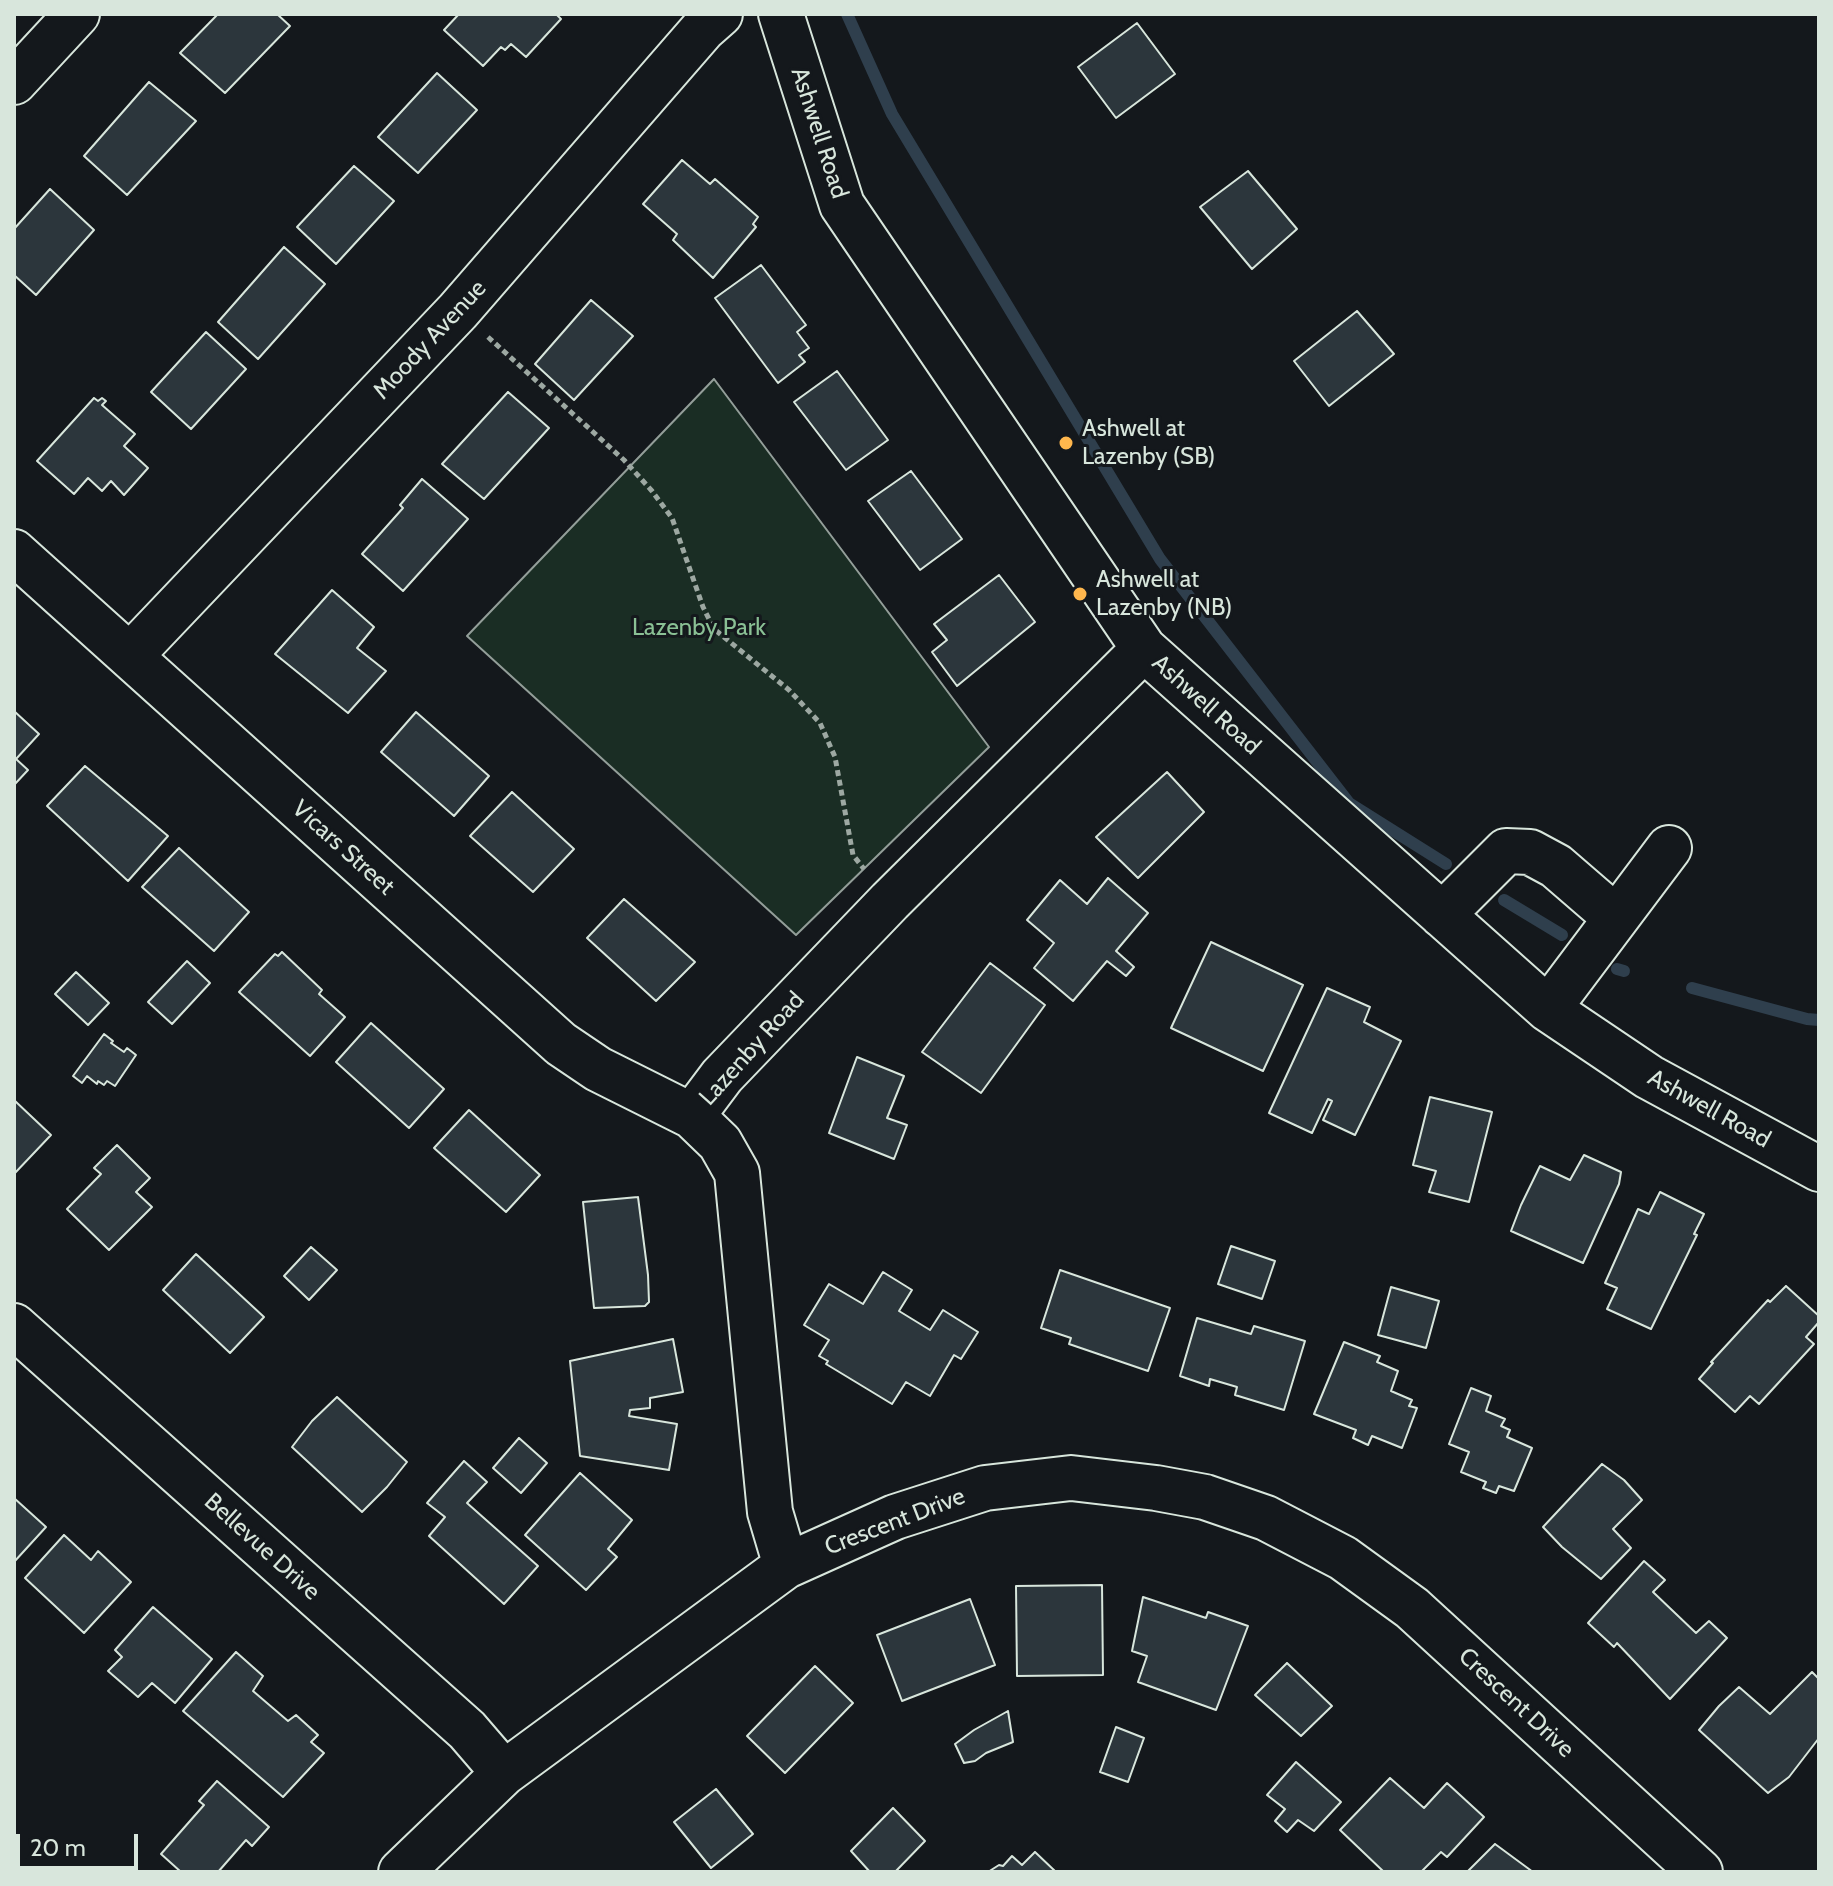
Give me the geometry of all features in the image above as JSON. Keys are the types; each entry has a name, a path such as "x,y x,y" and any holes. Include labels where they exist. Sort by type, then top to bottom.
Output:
{"street":[{"path":"14,82 77,14"},
{"name":"Moody Avenue","path":"130,656 458,311 703,29 720,14"},
{"name":"Ashwell Road","path":"781,14 842,205 1144,649 1548,1009 1649,1077 1819,1169"},
{"name":"Vicars Street","path":"14,552 561,1044 598,1069 692,1116"},
{"name":"Lazenby Road","path":"786,1566 770,1512 737,1173 720,1143 692,1116 722,1076 890,901 1144,649"},
{"path":"1548,1009 1669,848"},
{"path":"1442,915 1506,851 1530,852 1556,866 1615,917"},
{"name":"Bellevue Drive","path":"14,1326 467,1730 504,1773"},
{"name":"Crescent Drive","path":"401,1872 504,1773 786,1566 895,1517 985,1488 1071,1478 1205,1497 1266,1518 1343,1558 1412,1608 1700,1872"}],"path":[{"path":"458,311 624,460 659,500 672,518 703,607 714,629 789,690 820,723 835,757 853,855 890,901"}],"green space":[{"name":"Lazenby Park","path":"714,379 989,747 796,935 467,636"}],"building":[{"path":"218,14 277,14 290,26 225,93 180,53"},
{"path":"459,14 556,14 561,19 526,57 511,44 505,50 501,47 483,66 444,30"},
{"path":"1137,23 1175,74 1116,118 1078,67"},
{"path":"437,73 477,110 418,173 378,137"},
{"path":"149,82 196,121 127,195 84,156"},
{"path":"682,160 710,184 715,179 758,217 753,224 756,227 713,278 673,240 677,234 643,204"},
{"path":"354,166 394,201 336,264 297,227"},
{"path":"1248,171 1297,229 1252,269 1200,207"},
{"path":"50,189 94,230 36,295 14,275 14,229"},
{"path":"284,247 325,284 258,359 218,322"},
{"path":"761,265 806,325 797,332 809,348 799,355 805,362 778,383 715,298"},
{"path":"591,300 633,336 574,400 535,364"},
{"path":"1357,311 1394,354 1329,406 1294,361"},
{"path":"206,332 246,369 191,429 151,392"},
{"path":"837,371 888,440 846,470 794,402"},
{"path":"508,392 549,428 484,499 442,464"},
{"path":"94,398 106,401 102,405 135,434 124,446 148,468 124,495 111,481 102,491 88,478 74,494 37,461"},
{"path":"911,471 962,539 920,570 868,501"},
{"path":"422,479 468,519 403,591 362,554 403,508 400,505"},
{"path":"999,575 1035,622 957,686 932,652 947,640 934,624"},
{"path":"332,590 374,627 357,648 386,671 348,713 275,654"},
{"path":"14,711 39,734 16,759 28,770 14,785"},
{"path":"416,712 489,776 454,816 381,752"},
{"path":"85,766 168,836 128,881 47,806"},
{"path":"1167,772 1204,812 1138,878 1096,837"},
{"path":"512,792 574,849 533,892 470,836"},
{"path":"179,848 249,912 214,951 142,887"},
{"path":"1108,878 1148,913 1116,951 1134,967 1126,976 1107,961 1073,1001 1034,968 1054,943 1027,920 1060,880 1087,904"},
{"path":"624,899 695,962 656,1001 587,938"},
{"path":"1211,942 1303,985 1263,1071 1171,1028"},
{"path":"282,952 322,990 319,994 345,1017 310,1056 239,992 275,954 278,956"},
{"path":"187,961 210,983 172,1024 148,1002"},
{"path":"990,963 1045,1005 981,1093 922,1052"},
{"path":"76,972 109,1003 88,1025 55,994"},
{"path":"1327,988 1370,1007 1364,1022 1401,1041 1355,1135 1323,1120 1332,1101 1328,1099 1312,1133 1269,1113"},
{"path":"371,1023 444,1089 409,1128 336,1062"},
{"path":"104,1034 124,1052 127,1048 136,1055 115,1086 107,1081 104,1085 98,1081 97,1084 87,1076 82,1083 73,1076"},
{"path":"857,1057 904,1076 887,1118 907,1125 894,1159 829,1133"},
{"path":"1430,1097 1492,1112 1469,1202 1429,1192 1436,1171 1413,1165"},
{"path":"14,1100 51,1135 14,1174"},
{"path":"469,1110 540,1175 506,1212 434,1148"},
{"path":"117,1145 150,1178 136,1192 152,1207 109,1250 67,1209 101,1174 94,1168"},
{"path":"1584,1155 1621,1172 1619,1184 1583,1263 1511,1231 1540,1166 1570,1180"},
{"path":"1660,1192 1704,1214 1694,1234 1697,1235 1651,1329 1607,1309 1617,1288 1605,1283 1638,1209 1649,1214"},
{"path":"638,1197 649,1302 645,1306 594,1308 583,1202"},
{"path":"1231,1246 1275,1261 1262,1299 1218,1284"},
{"path":"311,1247 337,1270 309,1300 284,1276"},
{"path":"196,1254 264,1317 230,1353 163,1290"},
{"path":"1060,1270 1170,1308 1148,1371 1069,1344 1071,1338 1041,1328"},
{"path":"883,1272 912,1290 899,1311 930,1330 943,1310 978,1332 961,1359 954,1355 930,1396 906,1382 892,1404 826,1364 828,1361 819,1356 829,1340 804,1325 829,1284 863,1304"},
{"path":"1786,1286 1819,1316 1819,1322 1806,1337 1814,1344 1759,1404 1750,1396 1735,1412 1699,1379 1768,1300 1770,1302"},
{"path":"1391,1287 1439,1301 1426,1348 1378,1335"},
{"path":"1197,1318 1251,1334 1254,1326 1305,1341 1284,1410 1235,1395 1237,1387 1210,1379 1209,1386 1180,1376"},
{"path":"673,1339 683,1392 650,1398 650,1408 630,1410 629,1416 677,1424 669,1470 580,1456 570,1361"},
{"path":"1344,1342 1380,1356 1377,1362 1398,1371 1391,1391 1412,1400 1409,1406 1417,1408 1402,1448 1372,1436 1368,1445 1353,1438 1356,1430 1314,1414"},
{"path":"1471,1388 1491,1396 1486,1411 1505,1419 1501,1426 1510,1430 1507,1437 1532,1448 1514,1491 1499,1486 1496,1493 1483,1488 1486,1482 1461,1472 1469,1452 1449,1444"},
{"path":"337,1397 407,1462 362,1512 292,1447 312,1421"},
{"path":"519,1438 547,1463 521,1493 493,1468"},
{"path":"464,1461 487,1482 467,1503 538,1566 504,1604 429,1536 445,1517 427,1503"},
{"path":"1602,1464 1624,1480 1642,1500 1613,1529 1631,1548 1601,1579 1543,1527"},
{"path":"580,1473 632,1520 608,1549 617,1557 586,1590 525,1535"},
{"path":"14,1498 46,1527 14,1562"},
{"path":"64,1535 91,1560 98,1551 131,1582 84,1633 25,1578"},
{"path":"1644,1561 1665,1580 1653,1592 1696,1633 1709,1621 1727,1638 1670,1699 1617,1643 1614,1647 1588,1623"},
{"path":"1102,1585 1103,1675 1017,1676 1016,1586"},
{"path":"1143,1597 1206,1618 1208,1612 1248,1626 1216,1710 1138,1682 1147,1656 1132,1651"},
{"path":"970,1599 995,1665 902,1701 877,1635"},
{"path":"153,1607 212,1659 175,1703 152,1683 138,1697 108,1671 122,1657 115,1650"},
{"path":"236,1652 263,1676 253,1691 288,1721 296,1715 318,1735 311,1742 324,1753 283,1797 183,1711"},
{"path":"1287,1663 1332,1706 1301,1736 1255,1695"},
{"path":"815,1666 853,1703 785,1773 747,1736"},
{"path":"1812,1672 1819,1679 1819,1738 1789,1777 1768,1793 1699,1730 1739,1687 1770,1714"},
{"path":"1008,1711 1013,1742 975,1761 964,1763 955,1744"},
{"path":"1116,1727 1144,1738 1128,1782 1100,1772"},
{"path":"1296,1762 1341,1802 1314,1831 1298,1820 1287,1832 1275,1821 1285,1809 1267,1795"},
{"path":"1390,1778 1424,1808 1447,1783 1484,1817 1447,1857 1441,1852 1421,1872 1384,1872 1340,1830"},
{"path":"217,1781 269,1827 252,1846 246,1840 218,1872 181,1872 161,1854 204,1805 199,1801"},
{"path":"716,1789 753,1834 711,1868 674,1822"},
{"path":"893,1808 925,1841 895,1872 870,1872 851,1851"},
{"path":"1495,1844 1533,1872 1467,1872"},
{"path":"1035,1852 1056,1872 988,1872 999,1865 1003,1866 1012,1856 1022,1865"}],"waterway":[{"path":"847,14 892,114 1160,559 1349,803 1446,864"},
{"path":"1504,900 1562,935"},
{"path":"1617,969 1624,971"},
{"path":"1692,988 1819,1020"}],"place":[{"name":"Ashwell at Lazenby (SB)","path":"1066,443"},
{"name":"Ashwell at Lazenby (NB)","path":"1080,594"}]}
